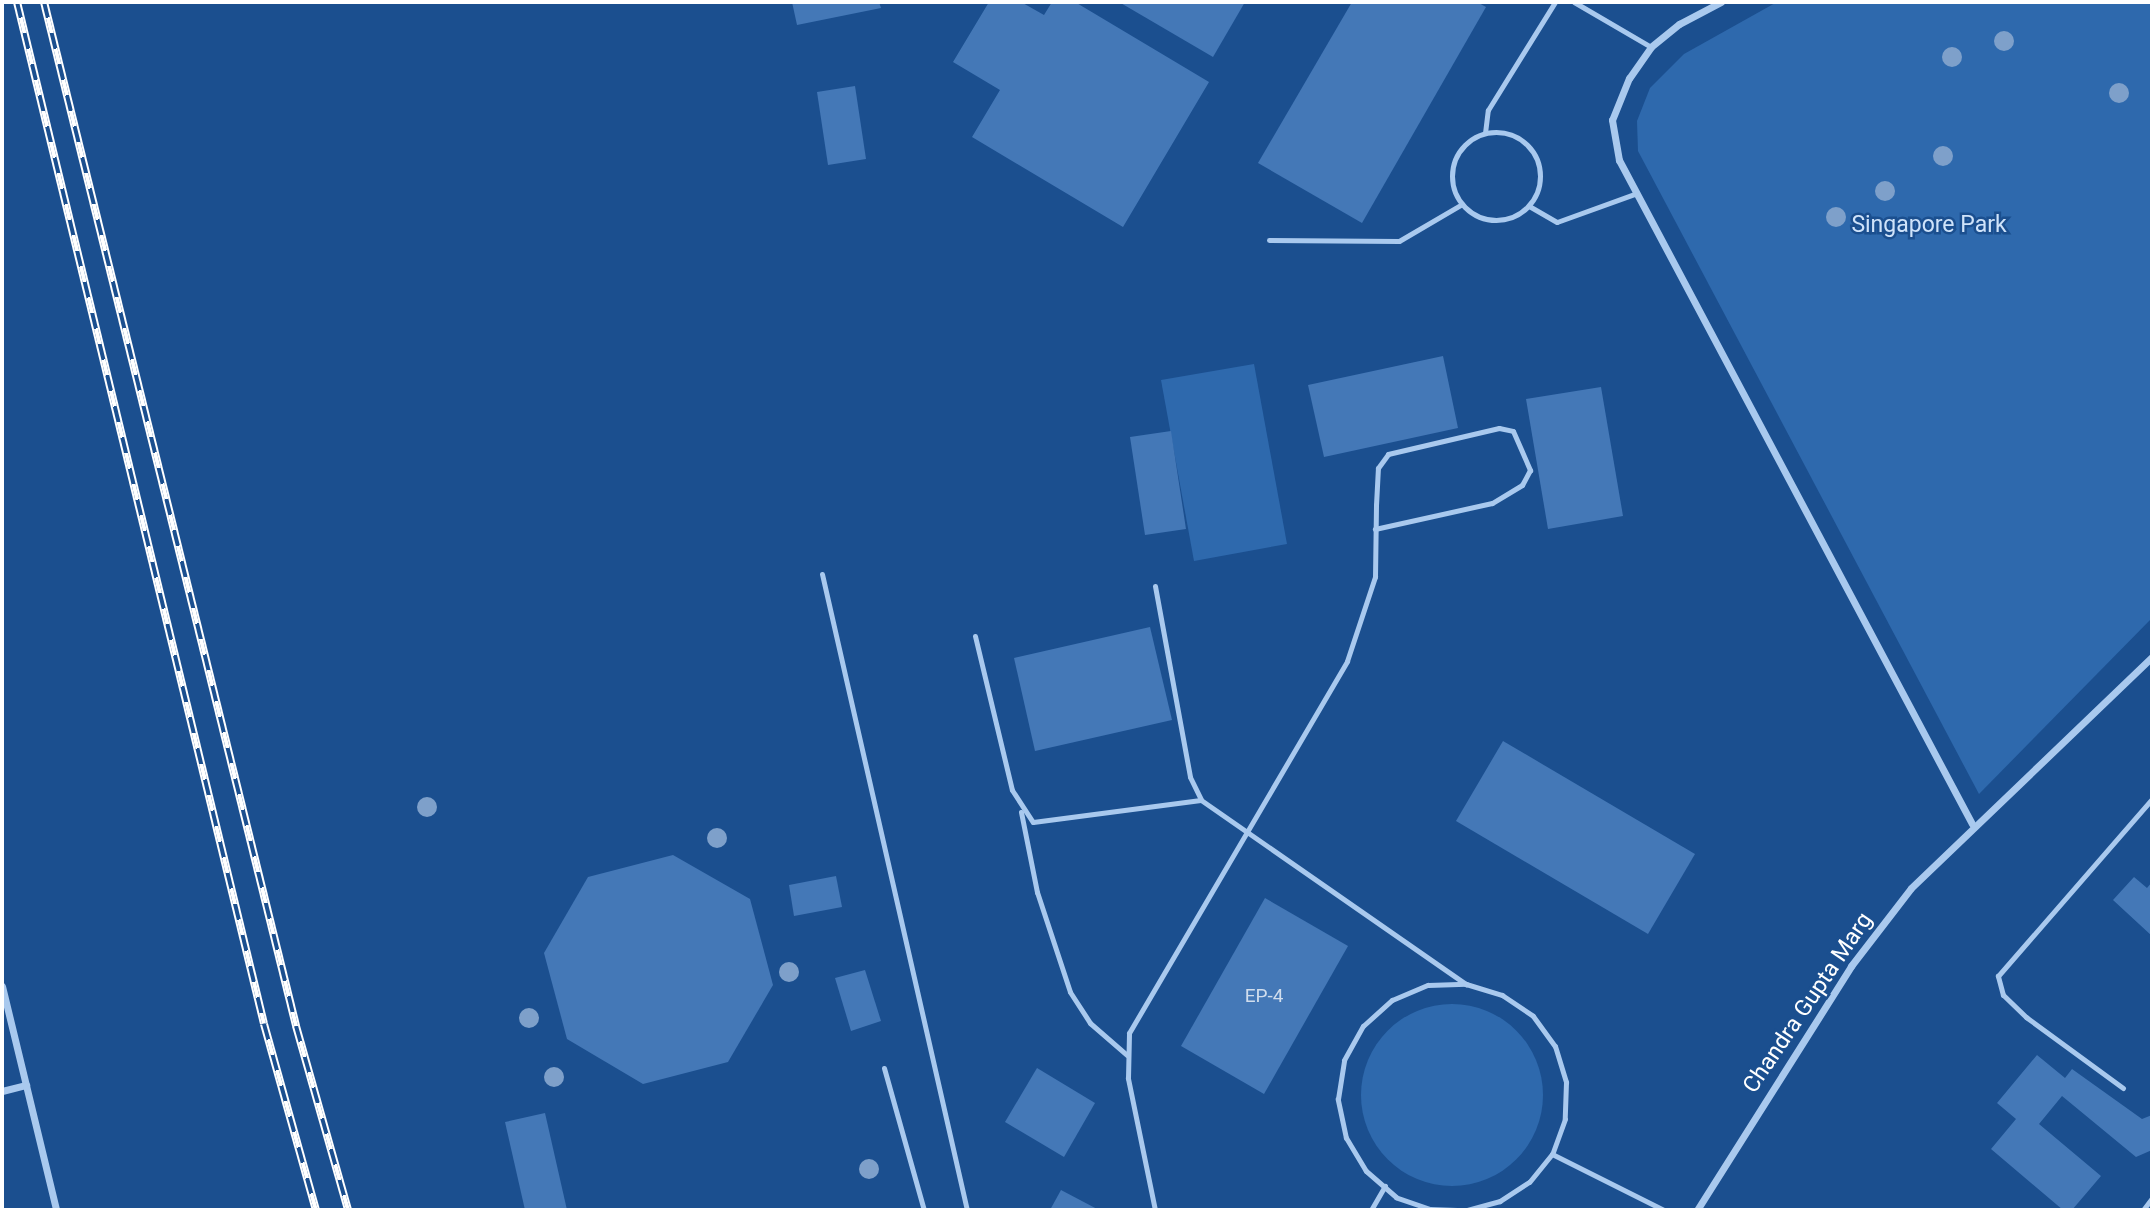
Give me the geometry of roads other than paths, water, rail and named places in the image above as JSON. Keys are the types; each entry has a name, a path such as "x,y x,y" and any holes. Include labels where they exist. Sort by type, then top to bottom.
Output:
{"street":[{"path":"1721,2 1679,24 1651,47 1629,78 1612,120 1619,160 1972,824"},
{"name":"Chandra Gupta Marg","path":"1697,1210 1851,967 1911,888 1972,824 2152,657"},
{"path":"2,986 56,1210"},
{"path":"2,1091 26,1085"}],"lane":[{"path":"1485,133 1488,110 1555,2"},
{"path":"1574,2 1651,47"},
{"path":"1485,133 1513,135 1534,154 1540,181 1529,206 1517,216 1488,220 1462,204 1454,191 1454,162 1461,148 1485,133"},
{"path":"1529,206 1558,222 1637,193"},
{"path":"1269,240 1399,241 1462,204"},
{"path":"1156,1210 1127,1055 1139,1014 1248,838 1347,661 1375,577 1376,529 1378,468 1388,454 1499,428 1513,431 1530,470 1522,485 1492,503 1376,529"},
{"path":"822,575 967,1210"},
{"path":"1155,586 1190,777 1200,800 1248,838 1466,984 1502,995 1533,1016 1555,1046 1566,1082 1565,1119 1552,1154 1529,1182 1500,1202 1467,1210"},
{"path":"975,636 1021,812 1037,892 1070,992 1090,1023 1127,1055"},
{"path":"2123,1088 2026,1017 2003,995 1998,976 2152,799"},
{"path":"1021,812 1033,822 1048,824 1200,800"},
{"path":"1457,1210 1430,1209 1385,1186 1366,1171 1346,1138 1338,1099 1344,1060 1363,1026 1392,1000 1428,985 1466,984"},
{"path":"884,1068 924,1210"},
{"path":"1552,1154 1664,1210"},
{"path":"1371,1210 1385,1186"},
{"path":"2143,1210 2152,1198"}],"railway":[{"path":"17,2 264,1024 316,1210"},
{"path":"44,2 296,1026 348,1210"}],"park label":[{"name":"Singapore Park","path":"1929,225"}]}
